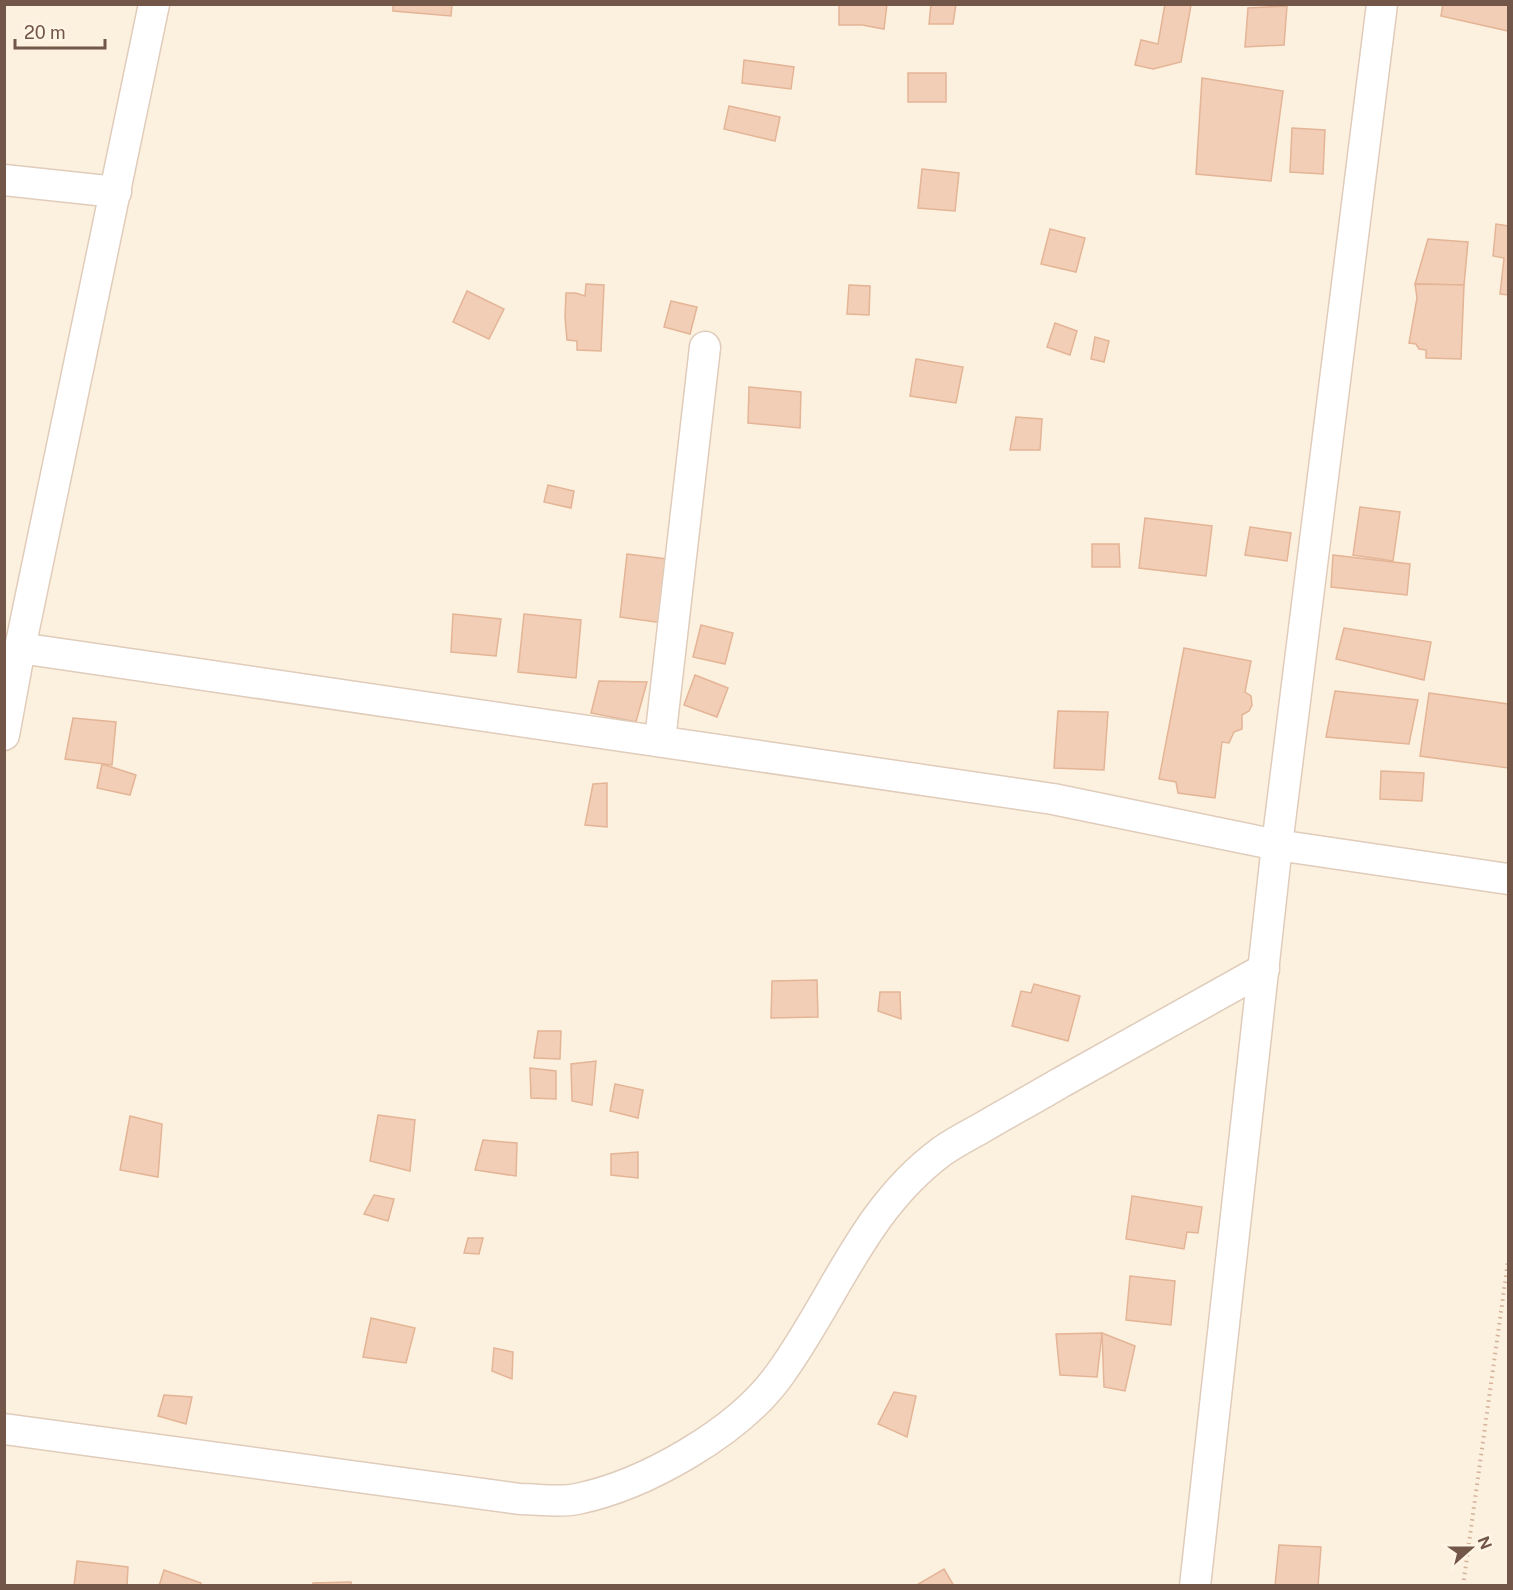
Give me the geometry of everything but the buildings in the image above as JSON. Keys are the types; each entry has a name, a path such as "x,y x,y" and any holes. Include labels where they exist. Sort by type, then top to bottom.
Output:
{"street":[{"path":"4,735 20,648 154,4"},
{"path":"1196,1586 1277,845 1382,4"},
{"path":"4,180 116,192"},
{"path":"660,740 705,347"},
{"path":"20,648 1053,799 1277,845 1509,879"},
{"path":"4,1429 520,1499 574,1500 612,1490 662,1467 720,1433 758,1401 780,1375 862,1237 884,1207 913,1176 942,1152 1010,1111 1264,969"}],"path":[{"path":"1463,1586 1509,1261"}]}
